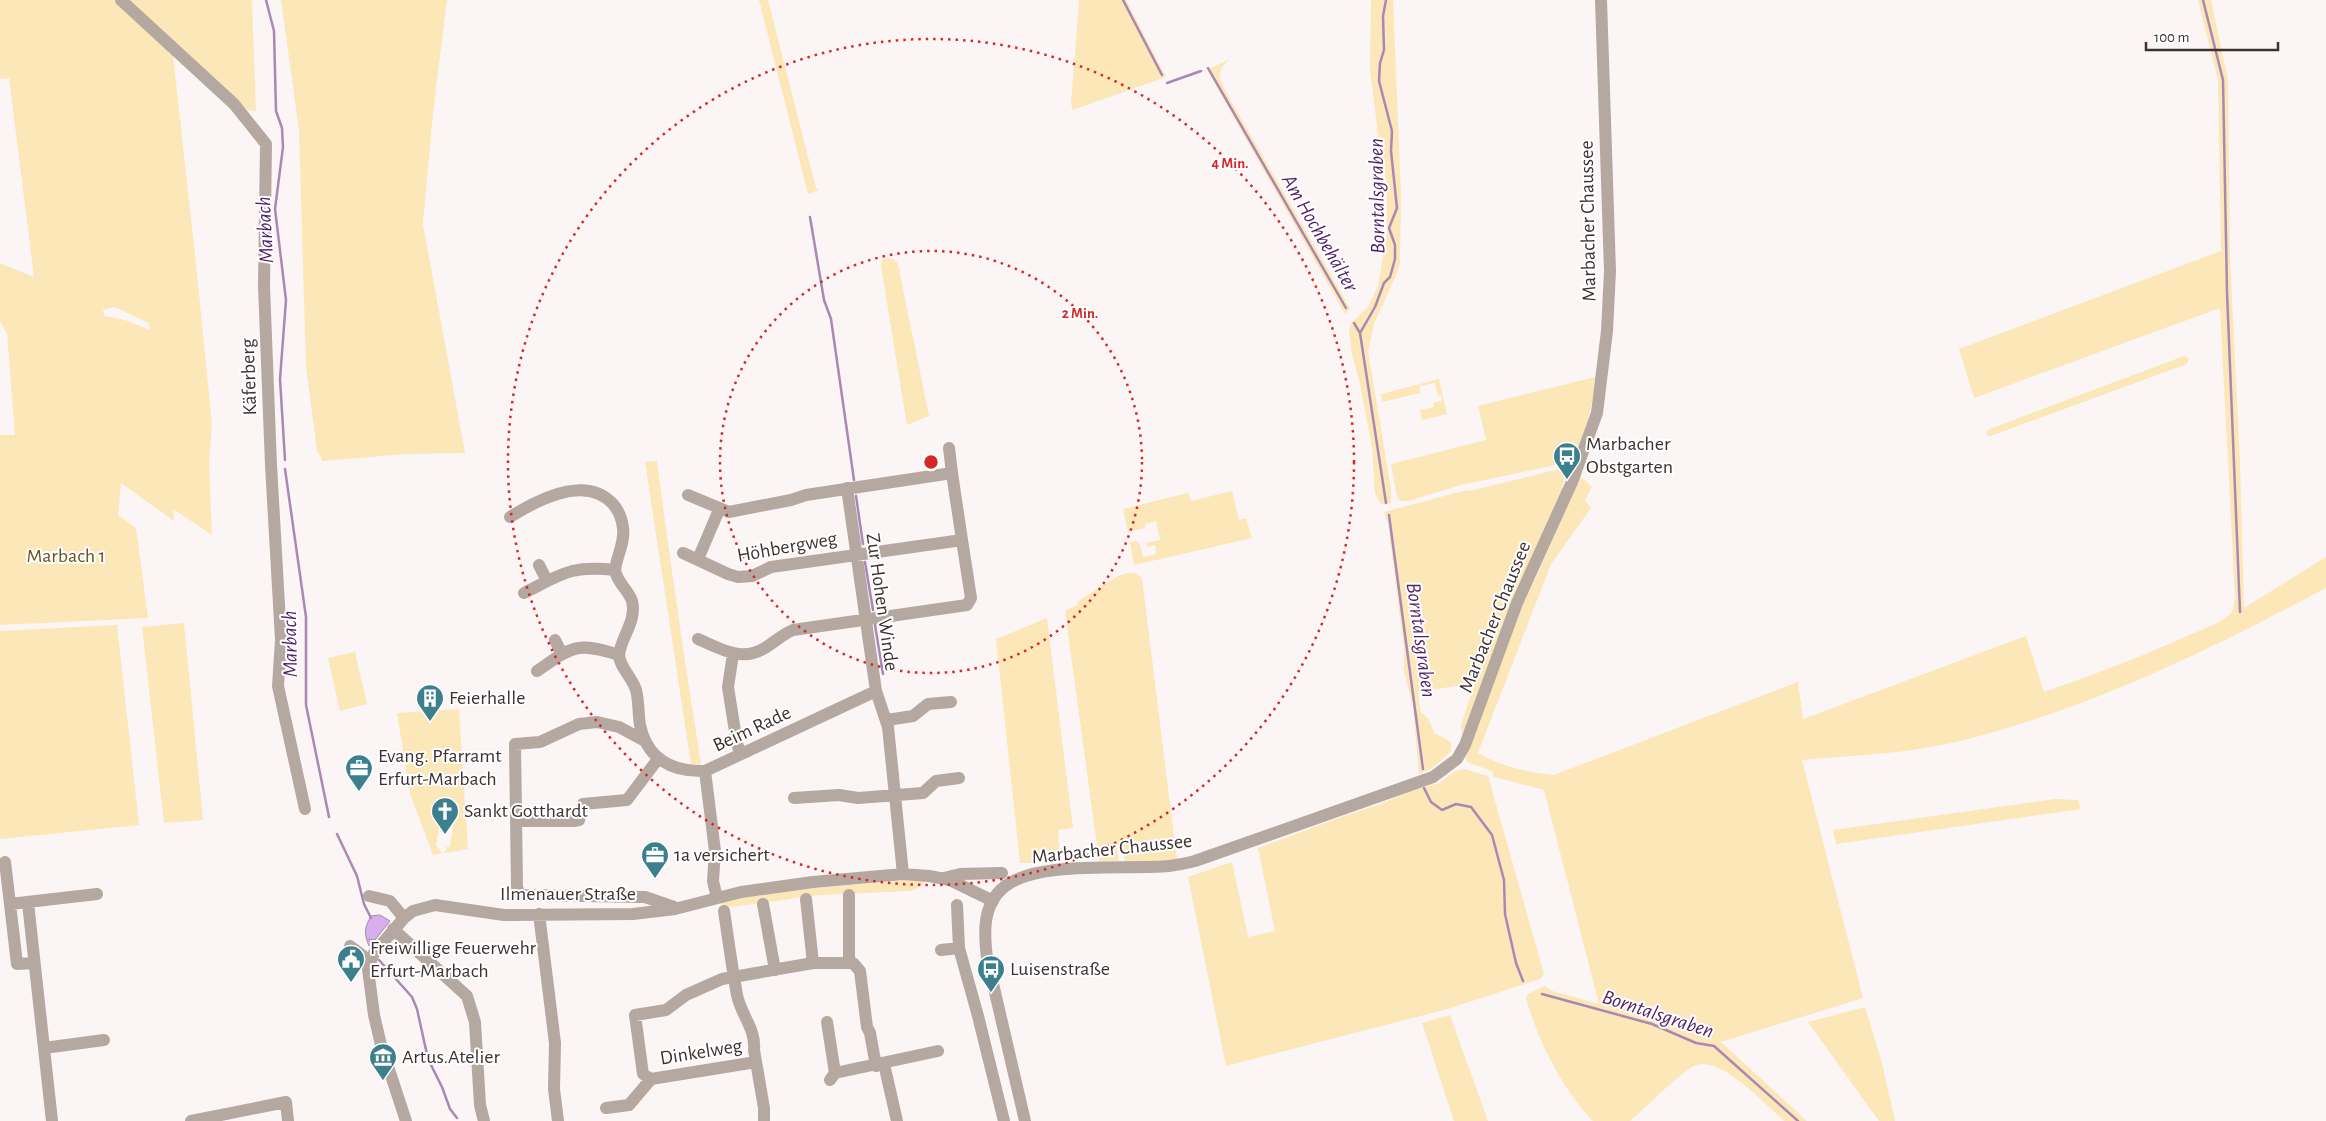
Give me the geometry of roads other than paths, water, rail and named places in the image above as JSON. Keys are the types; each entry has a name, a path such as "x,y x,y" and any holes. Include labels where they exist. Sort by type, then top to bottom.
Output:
{"street":[{"name":"Käferberg","path":"121,0 234,104 266,144 264,286 271,464 281,640 278,686 305,810"},
{"name":"Marbacher Chaussee","path":"993,901 1004,887 1017,879 1055,870 1170,866 1195,861 1433,777 1457,759 1465,745 1517,603 1572,482 1597,413 1607,331 1610,271 1601,0"},
{"path":"698,639 733,654 757,652 793,630 967,605 971,598 949,448"},
{"path":"688,494 719,510 735,512 754,506 847,488 952,474"},
{"name":"Zur Hohen Winde","path":"847,488 876,691 887,720 903,874"},
{"path":"510,517 526,506 565,492 578,490 598,493 616,507 623,526 624,536 615,570 617,577 631,599 633,609 632,619 619,655 620,661 636,689 640,726 645,741 651,752 658,759 678,769 705,771"},
{"name":"Höhbergweg","path":"698,559 719,510"},
{"name":"Höhbergweg","path":"683,553 728,574 743,578 771,567 962,540"},
{"path":"539,565 547,581"},
{"path":"524,593 578,568 615,570"},
{"path":"555,640 562,654"},
{"path":"537,671 571,648 590,646 619,655"},
{"path":"733,654 728,687 737,744 741,754"},
{"name":"Beim Rade","path":"718,898 713,881 715,851 705,771 876,691"},
{"path":"887,720 913,716 928,704 951,702"},
{"path":"645,741 619,727 597,722 579,724 538,743 515,744 517,887 519,893 645,897 675,909"},
{"path":"517,823 579,820 583,804 627,800 658,759"},
{"path":"794,798 839,795 858,798 923,793 936,781 959,778"},
{"path":"5,862 17,964 34,963"},
{"name":"Ilmenauer Straße","path":"944,878 960,874 1002,873"},
{"name":"Ilmenauer Straße","path":"370,961 393,929 404,918 419,909 435,905 498,914 618,914 675,909 741,892 813,882 903,874 944,878 993,901"},
{"path":"10,904 97,894"},
{"path":"849,895 849,963"},
{"path":"369,896 390,901 404,918"},
{"path":"806,899 813,963"},
{"path":"993,901 988,912 984,934 987,958 1025,1121"},
{"path":"28,903 52,1121"},
{"path":"763,904 775,970"},
{"path":"958,906 959,948 1004,1121"},
{"path":"724,910 738,997 754,1035 756,1062 764,1108 764,1121"},
{"path":"539,914 555,1043 554,1089 558,1121"},
{"path":"393,929 467,996 475,1022 480,1105 484,1121"},
{"path":"350,946 370,961 367,973 374,1016 381,1045 394,1078 406,1121"},
{"path":"941,950 959,948"},
{"path":"736,977 813,963 856,964 860,971 866,1027 870,1033 897,1121"},
{"name":"Dinkelweg","path":"651,1079 643,1074 635,1016 666,1010 686,995 714,981 736,977"},
{"path":"978,1016 1000,1011"},
{"path":"827,1022 833,1077 938,1051"},
{"path":"44,1048 104,1040"},
{"name":"Dinkelweg","path":"606,1108 629,1104 651,1079 756,1062"},
{"path":"191,1121 286,1102 288,1121"}],"waterway":[{"name":"Marbach","path":"266,0 274,31 276,111 282,128 283,147 275,209 286,300 280,379 285,460"},
{"name":"Am Hochbehälter","path":"1123,0 1162,75"},
{"name":"Borntalsgraben","path":"1386,0 1383,16 1384,50 1380,63 1379,81 1392,131 1391,151 1397,208 1389,228 1395,245 1395,259 1390,277 1384,283 1375,307 1360,333 1386,503"},
{"path":"2203,0 2223,80 2227,292 2240,612"},
{"name":"Am Hochbehälter","path":"1208,68 1346,308"},
{"name":"Am Hochbehälter","path":"1167,83 1201,71"},
{"path":"810,217 824,300 831,319 854,480"},
{"name":"Am Hochbehälter","path":"1354,323 1360,333"},
{"name":"Marbach","path":"285,469 306,617 306,705 329,817"},
{"path":"856,496 863,544"},
{"name":"Borntalsgraben","path":"1389,515 1423,769"},
{"path":"865,562 873,610"},
{"path":"875,625 883,674"},
{"name":"Borntalsgraben","path":"1424,788 1431,802 1442,810 1456,804 1471,807 1492,835 1504,880 1505,914 1516,963 1523,981"},
{"name":"Marbach","path":"337,834 357,876 364,904 371,918"},
{"name":"Marbach","path":"379,960 412,997 417,1009 428,1059 442,1087 450,1109 457,1118"},
{"name":"Borntalsgraben","path":"1542,994 1652,1024 1696,1043 1714,1046 1798,1121"}],"place":[{"name":"Marbacher Obstgarten","path":"1567,480"},
{"name":"Feierhalle","path":"430,722"},
{"name":"Evang. Pfarramt Erfurt-Marbach","path":"359,792"},
{"name":"Sankt Gotthardt","path":"445,835"},
{"name":"1a versichert","path":"655,879"},
{"name":"Freiwillige Feuerwehr Erfurt-Marbach","path":"351,983"},
{"name":"Luisenstraße","path":"991,993"},
{"name":"Artus.Atelier","path":"383,1081"}],"park label":[{"name":"Marbach 1","path":"66,556"}]}
